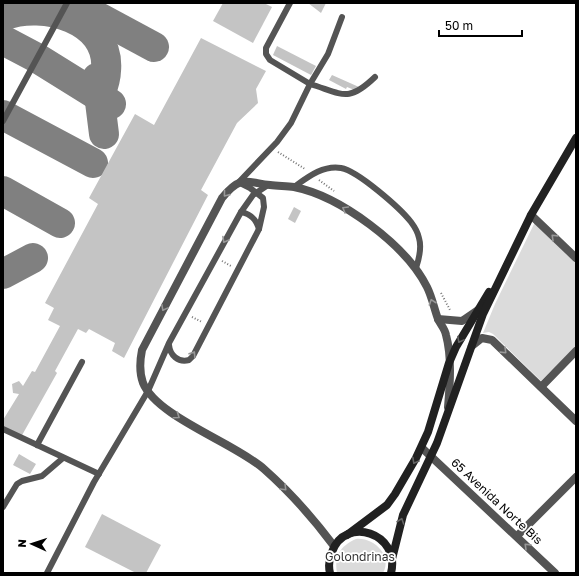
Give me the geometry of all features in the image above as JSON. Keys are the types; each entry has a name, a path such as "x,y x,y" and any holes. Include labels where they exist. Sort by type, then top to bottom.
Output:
{"main road":[{"path":"391,573 392,558 403,515 431,455 483,314 531,215 576,138"},
{"path":"330,572 329,560 334,546 347,534 387,505 396,494 422,448 449,363 463,333 509,259"},
{"path":"347,534 368,532 377,536 385,542 392,558"}],"street":[{"path":"334,546 314,520 264,468 180,418 148,391 143,382 141,372 142,350 222,198 238,183 250,180 268,185 294,187 314,193 356,215 377,230 416,268 427,288 438,319 446,334 449,363 448,407"},
{"path":"531,215 576,258"},
{"path":"438,319 455,322 462,321 478,310"},
{"path":"472,346 482,338 492,340 576,421"},
{"path":"541,387 576,351"},
{"name":"65 Avenida Norte Bis","path":"422,448 555,573"},
{"path":"517,536 576,477"}],"lane":[{"path":"3,121 67,3"},
{"path":"290,3 266,48 266,54 270,60 310,84 344,95 355,94 375,77"},
{"path":"169,343 170,351 176,358 185,361 193,356 259,229 264,202 263,198 243,184 238,183 272,148 291,123 310,84 328,54 342,17"},
{"path":"294,187 312,174 323,169 341,168 352,172 371,186 411,222 420,239 419,259 416,268"},
{"path":"47,573 99,474 148,391 169,343 241,212 249,199 256,192 268,185"},
{"path":"241,212 251,215 258,224 259,229"},
{"path":"37,445 82,362"},
{"path":"3,429 99,474"},
{"path":"3,507 17,484 22,481 42,476 63,458"}],"path":[{"path":"272,148 338,193"},
{"path":"439,290 452,313"}],"green space":[{"path":"535,222 576,262 576,346 541,381 493,334 489,332 483,333 495,304"},
{"name":"Golondrinas","path":"356,539 369,541 380,548 385,560 383,573 337,573 336,562 339,552 342,548"}],"building":[{"path":"223,3 264,3 272,7 253,43 213,21"},
{"path":"308,3 326,3 321,13"},
{"path":"201,38 266,71 256,89 258,103 237,123 201,190 208,195 124,358 112,351 115,343 89,329 86,333 78,329 55,371 57,373 21,437 3,427 3,420 19,394 13,393 12,384 19,381 23,386 32,371 35,372 60,326 48,320 54,308 45,303 98,204 89,198 135,114 154,125"},
{"path":"277,46 316,66 311,75 273,55"},
{"path":"332,75 359,87 357,91 347,87 346,89 329,80"},
{"path":"294,207 301,211 295,223 288,219"},
{"path":"19,454 36,464 30,474 13,465"},
{"path":"102,514 161,545 146,573 136,573 85,547"}],"taxiway":[{"path":"78,6 154,47"},
{"path":"3,16 19,12 37,11 54,13 71,18 86,27 98,38 105,53 106,74 99,98"},
{"path":"3,40 37,58 111,104"},
{"path":"97,78 104,134"},
{"path":"3,115 93,163"},
{"path":"3,191 60,223"},
{"path":"3,274 33,258"}]}
